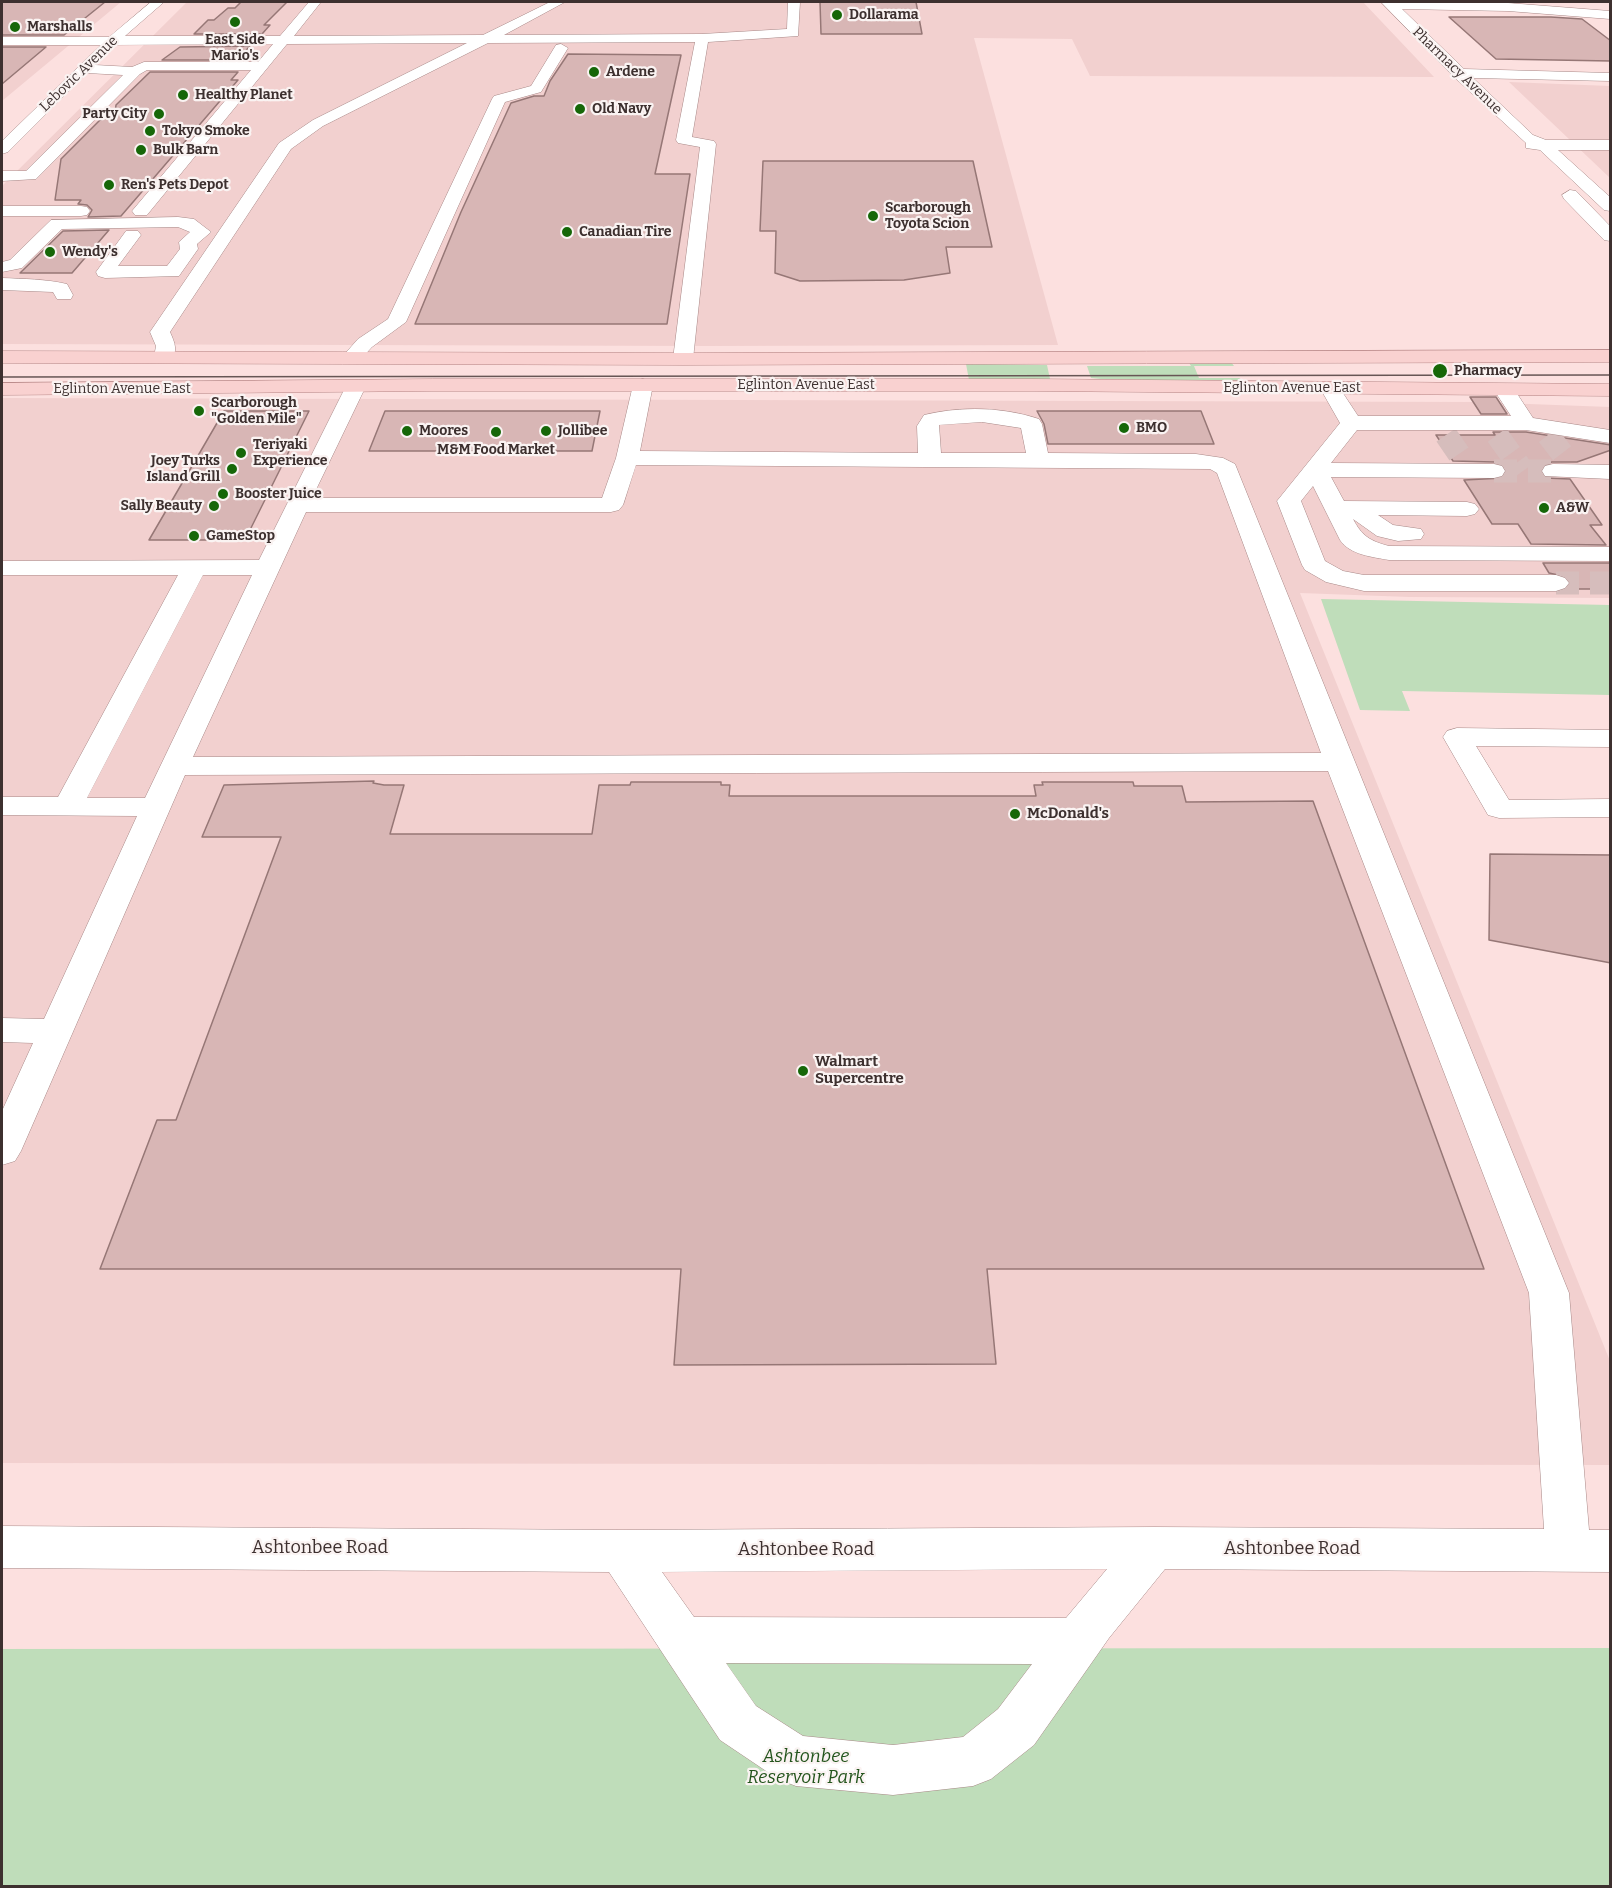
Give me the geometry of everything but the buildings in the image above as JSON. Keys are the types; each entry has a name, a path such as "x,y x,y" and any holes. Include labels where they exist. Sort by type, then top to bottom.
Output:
{"main road":[{"name":"Eglinton Avenue East","path":"2,357 683,359 1611,356"},
{"name":"Eglinton Avenue East","path":"2,389 1069,385 1611,390"}],"street":[{"name":"Lebovic Avenue","path":"3,146 113,40 158,2"},
{"path":"141,211 315,2"},
{"path":"164,357 166,346 160,332 285,146 318,123 559,2"},
{"path":"2,41 702,38 793,33 794,2"},
{"path":"1388,3 1508,7 1611,15"},
{"name":"Pharmacy Avenue","path":"1388,3 1536,147 1611,206"},
{"path":"683,359 708,144 684,140 702,38"},
{"path":"352,357 365,343 396,322 499,99 536,89 561,48"},
{"path":"2,176 25,182 156,54"},
{"path":"84,69 261,66"},
{"path":"1458,73 1611,77"},
{"path":"1536,147 1611,145"},
{"path":"1536,147 1611,152"},
{"name":"Pharmacy Avenue","path":"1536,147 1546,169"},
{"path":"1561,185 1611,236"},
{"path":"220,210 242,210"},
{"path":"2,212 197,211"},
{"path":"2,267 16,264 57,224 178,222 188,223 202,232 188,242 189,249 172,272 105,272 132,235"},
{"path":"2,284 45,285 60,288 64,295"},
{"path":"297,505 611,505 627,458 643,385"},
{"path":"2,1151 174,766 355,388"},
{"path":"1330,388 1351,423"},
{"path":"1504,390 1538,428"},
{"path":"930,460 928,426 932,420 947,417 1019,418 1031,424 1038,460"},
{"path":"1351,423 1442,429 1538,428 1611,436"},
{"path":"1351,423 1316,470 1288,501 1314,565 1335,577 1364,584 1556,583"},
{"path":"627,458 1196,461 1215,463 1227,470 1339,762 1549,1293 1589,1551"},
{"path":"1316,470 1458,466 1494,471"},
{"path":"1340,518 1467,509 1458,466"},
{"path":"1565,467 1611,472"},
{"path":"1316,470 1352,540 1367,548 1389,553 1611,554"},
{"path":"1340,518 1365,515 1372,526 1405,534 1611,533"},
{"path":"1340,518 1372,538 1396,542 1498,542 1556,554"},
{"path":"1477,554 1497,583"},
{"path":"2,568 269,567"},
{"path":"68,806 194,568"},
{"path":"1610,810 1499,809 1457,737 1611,738"},
{"path":"174,766 1339,762"},
{"path":"2,806 156,807"},
{"path":"2,1030 56,1030"},
{"name":"Ashtonbee Road","path":"2,1547 621,1551 1154,1548 1589,1551"},
{"path":"621,1551 738,1723 796,1761 893,1770 974,1761 1016,1728 1078,1641 1154,1548"},
{"path":"682,1640 1078,1641"}],"shaded area":[{"path":"2,2 121,2 2,101"},
{"path":"187,2 1363,2 1434,77 1090,76 1072,39 974,38 1058,345 2,344 2,186"},
{"path":"1509,82 1610,86 1610,178"},
{"path":"2,398 1475,402 1610,407 1610,598 1409,597 1300,593 1610,1361 1610,1465 2,1463"}],"green space":[{"path":"1231,362 1234,366 1194,366 1199,378 1240,378 1241,382 1091,378 1087,366 1191,366 1189,363"},
{"path":"966,364 1047,365 1050,379 969,380"},
{"path":"1321,599 1610,605 1610,695 1402,691 1410,711 1360,710"},
{"name":"Ashtonbee Reservoir Park","path":"1610,1648 1610,1886 2,1886 2,1649"}],"tunnel":[{"path":"1446,435 1461,457"},
{"path":"1497,435 1523,471"},
{"path":"1548,435 1565,457"},
{"path":"1494,471 1523,471"},
{"path":"1523,471 1553,471"},
{"path":"1556,583 1610,583"}],"tram line":[{"path":"2,377 1610,375"}],"place":[{"name":"Dollarama","path":"837,15"},
{"name":"East Side Mario's","path":"235,22"},
{"name":"Marshalls","path":"15,27"},
{"name":"Ardene","path":"594,72"},
{"name":"Healthy Planet","path":"183,95"},
{"name":"Old Navy","path":"580,109"},
{"name":"Party City","path":"159,114"},
{"name":"Tokyo Smoke","path":"150,131"},
{"name":"Bulk Barn","path":"141,150"},
{"name":"Ren's Pets Depot","path":"109,185"},
{"name":"Scarborough Toyota Scion","path":"873,216"},
{"name":"Canadian Tire","path":"567,232"},
{"name":"Wendy's","path":"50,252"},
{"name":"Pharmacy","path":"1440,371"},
{"name":"Scarborough \"Golden Mile\"","path":"199,411"},
{"name":"BMO","path":"1124,428"},
{"name":"Moores","path":"407,431"},
{"name":"Jollibee","path":"546,431"},
{"name":"M&M Food Market","path":"496,432"},
{"name":"Teriyaki Experience","path":"241,453"},
{"name":"Joey Turks Island Grill","path":"232,469"},
{"name":"Booster Juice","path":"223,494"},
{"name":"Sally Beauty","path":"214,506"},
{"name":"A&W","path":"1544,508"},
{"name":"GameStop","path":"194,536"},
{"name":"McDonald's","path":"1015,814"},
{"name":"Walmart Supercentre","path":"803,1071"}]}
